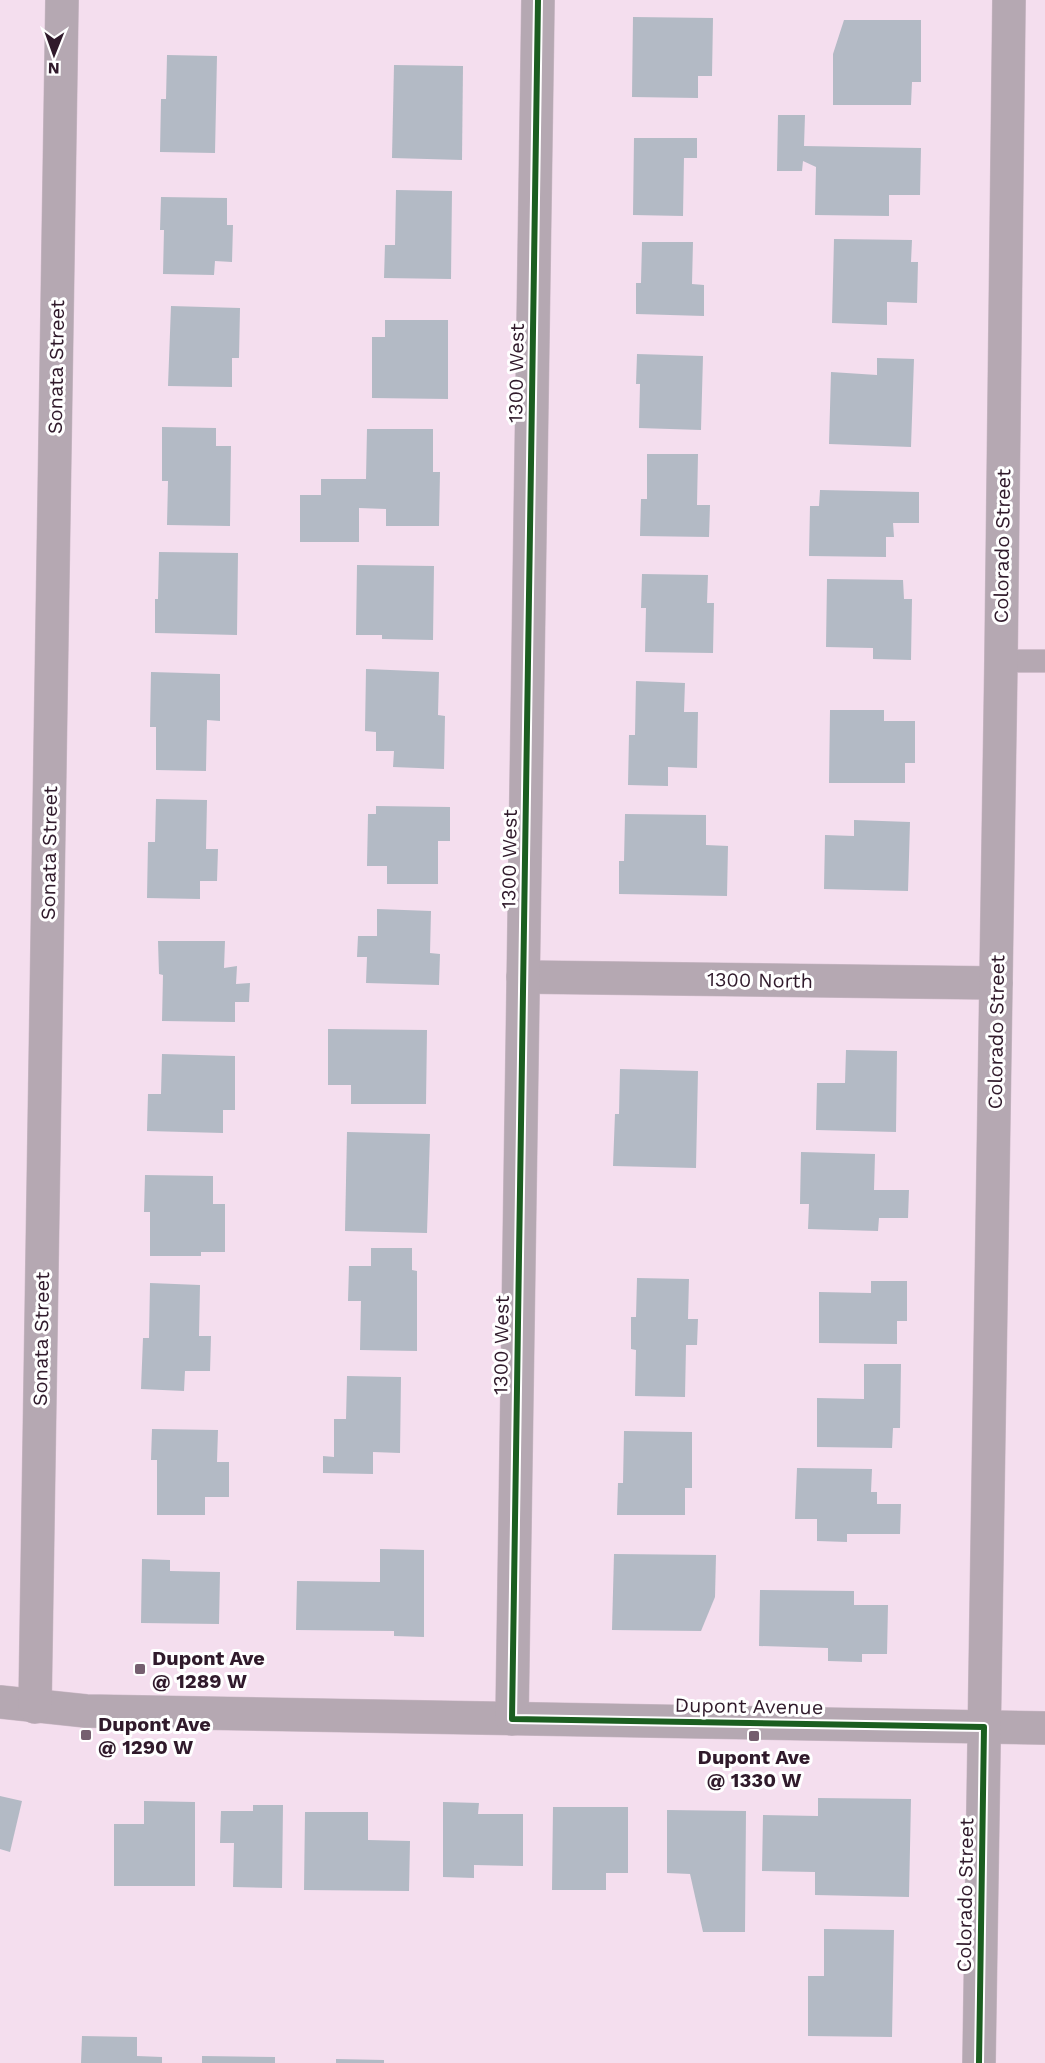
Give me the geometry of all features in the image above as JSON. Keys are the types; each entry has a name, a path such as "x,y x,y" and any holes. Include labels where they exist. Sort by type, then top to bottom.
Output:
{"street":[{"name":"Sonata Street","path":"35,1707 62,0"},
{"name":"1300 West","path":"512,1719 538,0"},
{"name":"Colorado Street","path":"979,2063 1009,0"},
{"name":"1300 North","path":"524,977 996,983"},
{"name":"Dupont Avenue","path":"0,1702 86,1711 1045,1728"}],"lane":[{"path":"1001,661 1045,661"}],"building":[{"path":"633,17 713,18 712,76 698,76 698,98 632,97"},
{"path":"844,20 921,20 921,82 912,82 911,105 833,105 833,54"},
{"path":"167,55 217,56 215,153 160,152 161,99 166,99"},
{"path":"394,65 463,66 462,160 392,158"},
{"path":"778,115 805,115 804,146 921,148 920,195 889,195 889,216 815,215 816,167 803,161 802,171 777,171"},
{"path":"634,138 697,138 697,158 684,158 683,216 633,215"},
{"path":"396,190 452,191 451,279 384,278 385,245 395,245"},
{"path":"161,197 227,198 227,225 233,225 232,262 215,261 214,275 163,274 164,230 160,230"},
{"path":"834,239 912,240 911,262 918,262 917,303 887,302 887,325 832,323"},
{"path":"642,242 693,242 692,284 704,285 704,316 636,314 636,283 641,283"},
{"path":"171,306 240,308 239,358 232,358 232,387 168,386"},
{"path":"385,320 448,320 448,399 372,398 372,337 385,337"},
{"path":"637,354 703,356 701,430 639,428 640,384 636,384"},
{"path":"877,358 914,359 911,447 829,444 831,372 877,375"},
{"path":"162,427 216,428 216,446 231,446 230,526 167,525 168,481 162,481"},
{"path":"367,429 433,429 433,472 440,472 439,526 386,526 386,509 359,508 359,542 300,542 300,495 321,495 321,479 366,479"},
{"path":"647,454 698,454 697,505 710,505 709,537 640,536 641,499 647,499"},
{"path":"820,490 919,492 919,523 893,523 894,537 886,537 886,557 809,556 810,506 819,506"},
{"path":"159,552 238,553 237,635 155,633"},
{"path":"357,565 434,566 433,640 382,639 382,635 356,635"},
{"path":"642,574 708,575 707,603 714,603 713,653 645,652 646,608 641,608"},
{"path":"827,579 903,580 904,599 912,599 911,660 873,659 873,648 826,647"},
{"path":"366,669 439,672 438,715 445,716 444,769 393,767 394,751 376,751 376,732 365,731"},
{"path":"151,672 220,674 220,721 207,720 206,771 156,770 156,727 150,727"},
{"path":"636,681 685,683 684,712 698,712 697,768 668,767 668,786 628,785 629,735 635,735"},
{"path":"830,710 884,710 884,721 915,721 915,763 905,763 905,783 829,783"},
{"path":"156,799 207,800 206,849 218,849 217,881 200,881 200,899 147,898 148,842 155,842"},
{"path":"376,806 450,807 450,841 438,841 438,884 387,884 387,866 367,866 368,814 376,814"},
{"path":"625,814 706,815 706,845 728,846 727,896 619,894 619,861 624,861"},
{"path":"854,820 910,822 908,891 824,889 825,835 854,836"},
{"path":"377,909 431,911 430,953 440,954 439,985 366,983 367,957 357,957 358,936 377,936"},
{"path":"158,941 225,941 224,968 237,966 236,984 250,983 249,1002 235,1002 235,1022 162,1021 163,975 159,974"},
{"path":"328,1029 427,1030 426,1104 351,1104 351,1085 328,1085"},
{"path":"846,1050 897,1051 896,1132 816,1130 817,1083 845,1083"},
{"path":"162,1054 235,1056 235,1110 223,1110 223,1133 147,1131 148,1094 161,1094"},
{"path":"620,1069 698,1071 696,1168 613,1166 615,1114 619,1114"},
{"path":"347,1132 430,1134 427,1233 345,1231"},
{"path":"801,1152 875,1154 874,1190 909,1190 908,1218 879,1218 878,1231 808,1229 809,1204 800,1204"},
{"path":"145,1175 213,1176 213,1204 225,1204 225,1252 201,1252 201,1256 150,1256 150,1212 144,1212"},
{"path":"371,1248 412,1248 412,1270 417,1271 417,1351 360,1350 361,1301 348,1301 349,1266 371,1266"},
{"path":"637,1278 689,1279 688,1319 698,1319 697,1345 686,1345 685,1397 635,1396 636,1350 631,1349 631,1317 636,1317"},
{"path":"871,1281 907,1281 907,1321 897,1321 897,1344 819,1343 819,1292 871,1293"},
{"path":"150,1283 200,1285 199,1336 211,1336 210,1371 185,1371 184,1391 141,1389 143,1338 149,1338"},
{"path":"864,1364 901,1364 900,1428 893,1428 892,1448 817,1447 817,1398 864,1399"},
{"path":"347,1376 401,1377 400,1453 373,1452 373,1474 323,1473 323,1456 334,1457 334,1419 346,1419"},
{"path":"152,1429 218,1430 217,1462 229,1462 229,1497 205,1497 205,1515 157,1515 157,1460 151,1460"},
{"path":"624,1431 692,1432 692,1488 685,1488 685,1515 617,1515 618,1483 623,1483"},
{"path":"797,1468 872,1469 871,1492 877,1492 877,1504 901,1504 900,1534 847,1534 847,1542 817,1541 817,1519 795,1519"},
{"path":"380,1549 424,1550 424,1637 394,1636 394,1631 296,1630 297,1581 380,1582"},
{"path":"614,1554 716,1555 715,1597 701,1631 612,1630"},
{"path":"142,1559 170,1560 170,1571 220,1572 219,1624 141,1623"},
{"path":"760,1590 854,1591 854,1605 888,1605 887,1654 862,1654 862,1662 828,1661 828,1648 759,1646"},
{"path":"0,1796 22,1801 10,1852 0,1849"},
{"path":"818,1798 911,1799 909,1897 815,1895 815,1872 762,1871 763,1815 818,1816"},
{"path":"144,1801 195,1802 195,1886 114,1886 114,1824 144,1824"},
{"path":"443,1802 479,1803 478,1814 523,1814 523,1866 474,1865 474,1878 443,1877"},
{"path":"253,1805 283,1805 282,1888 233,1887 234,1843 220,1843 221,1811 253,1811"},
{"path":"553,1807 628,1807 628,1873 606,1873 606,1890 552,1890"},
{"path":"667,1810 746,1811 745,1932 703,1932 690,1874 667,1873"},
{"path":"305,1812 368,1812 368,1840 410,1841 409,1891 304,1890"},
{"path":"824,1929 894,1930 892,2037 808,2036 808,1976 824,1976"},
{"path":"82,2036 137,2037 137,2056 162,2057 162,2063 81,2063"},
{"path":"202,2056 275,2057 275,2063 202,2063"},
{"path":"336,2059 384,2060 384,2063 336,2063"}],"cycle path":[{"path":"538,0 512,1719 984,1727 979,2063"}],"place":[{"name":"Dupont Ave @ 1289 W","path":"140,1669"},
{"name":"Dupont Ave @ 1290 W","path":"86,1735"},
{"name":"Dupont Ave @ 1330 W","path":"754,1736"}]}
